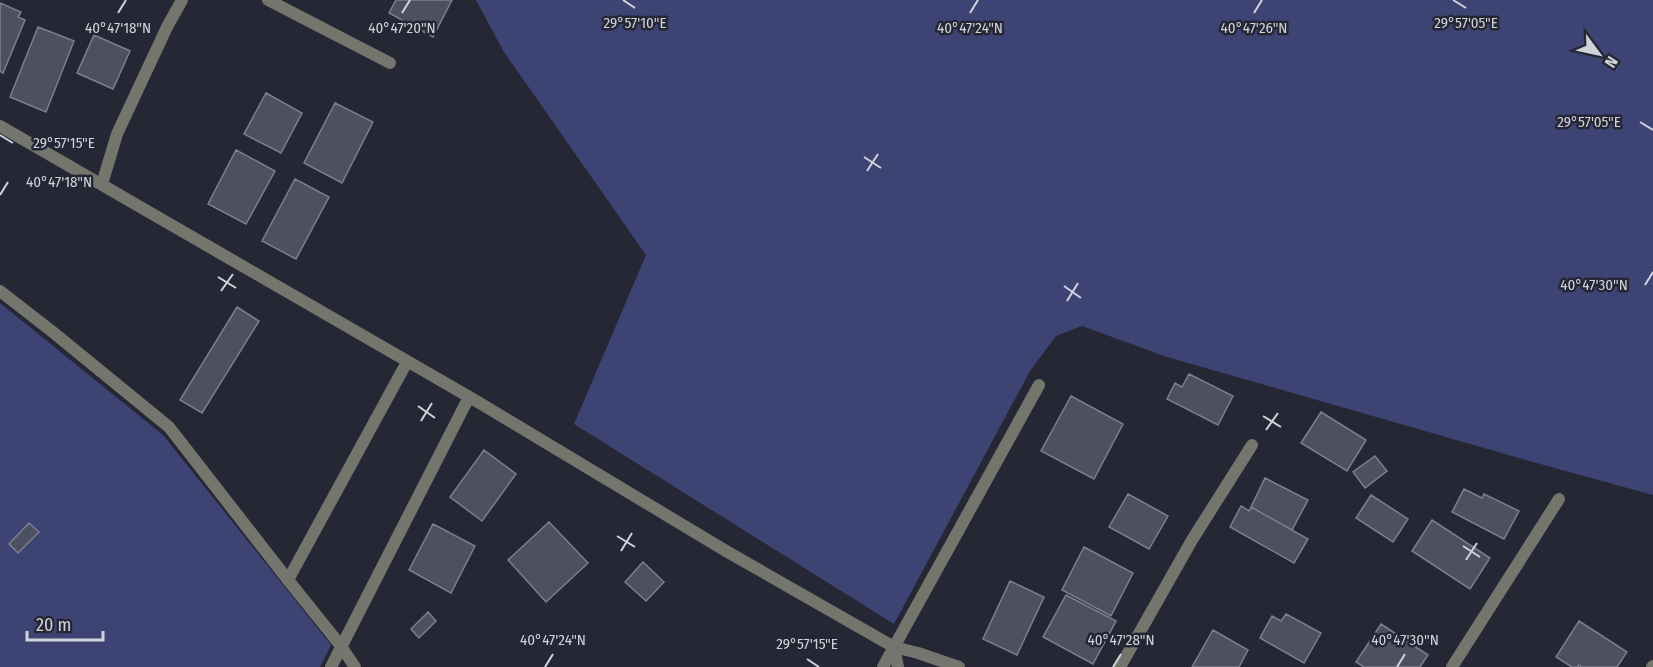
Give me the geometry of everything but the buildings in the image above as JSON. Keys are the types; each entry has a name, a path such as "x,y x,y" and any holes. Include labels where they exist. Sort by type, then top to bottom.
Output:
{"street":[{"path":"102,184 121,125 182,0"},
{"path":"268,0 390,63"},
{"path":"0,126 894,646 959,667"},
{"path":"0,291 169,427 355,667"},
{"path":"288,580 407,362"},
{"path":"883,667 1039,385"},
{"path":"331,667 469,397"},
{"path":"1120,667 1192,540 1252,445"},
{"path":"1452,667 1559,499"},
{"path":"894,646 898,667"}],"shaded area":[{"path":"476,0 1653,0 1653,495 1167,357 1082,326 1056,336 1030,371 894,624 574,424 646,255 504,52"},
{"path":"0,303 163,435 331,645 320,667 0,667"}]}
